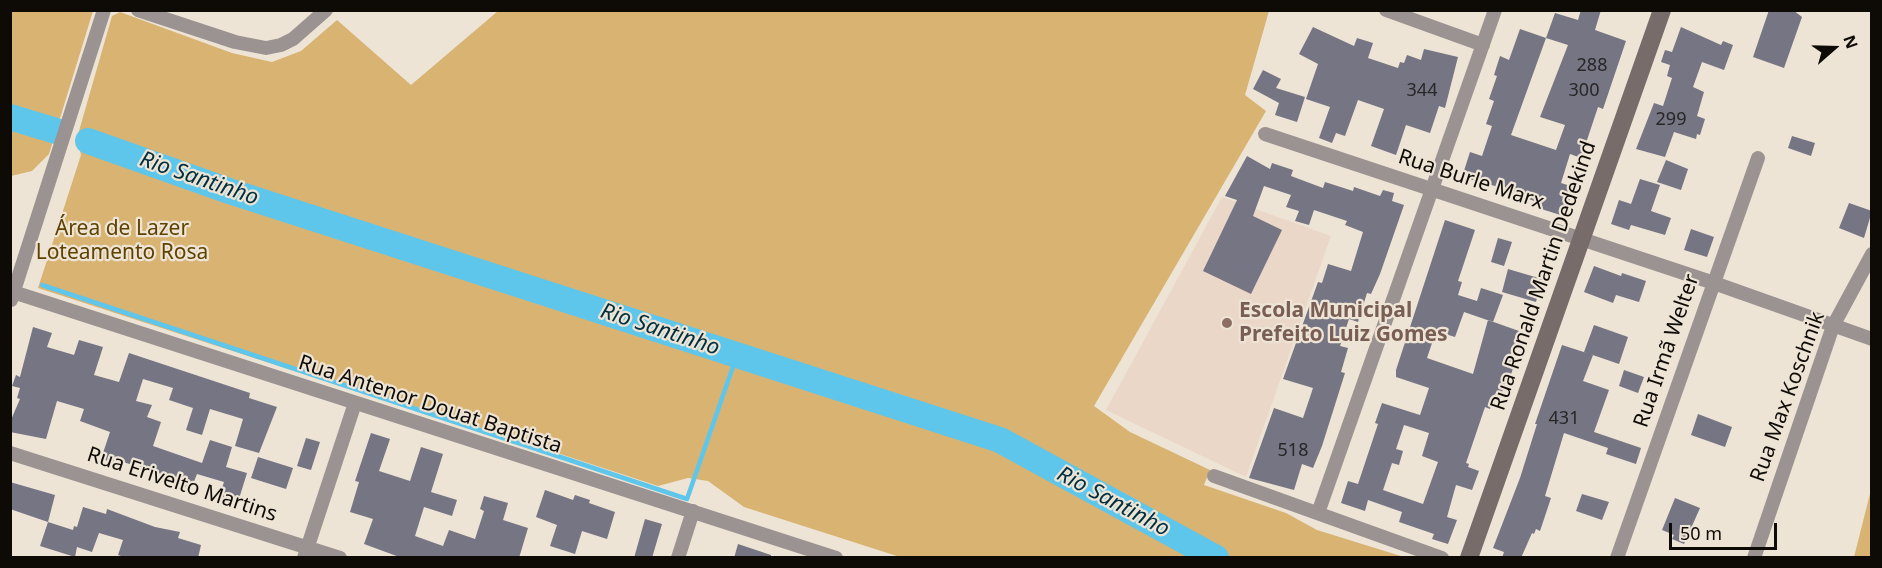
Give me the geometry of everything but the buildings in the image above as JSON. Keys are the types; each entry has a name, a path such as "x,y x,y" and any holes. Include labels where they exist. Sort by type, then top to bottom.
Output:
{"street":[{"path":"11,295 104,10"},
{"path":"138,10 249,46 266,48 282,45 306,30 326,10"},
{"path":"1386,10 1483,45"},
{"path":"1318,513 1495,10"},
{"name":"Rua Ronald Martin Dedekind","path":"1469,558 1662,10"},
{"name":"Rua Burle Marx","path":"1265,134 1714,282 1872,339"},
{"name":"Rua Irmã Welter","path":"1617,558 1758,158"},
{"name":"Rua Max Koschnik","path":"1754,558 1833,326 1872,254"},
{"name":"Rua Antenor Douat Baptista","path":"11,295 355,402 836,558"},
{"path":"306,552 355,402"},
{"name":"Rua Erivelto Martins","path":"10,453 306,552 340,558"},
{"path":"1214,476 1442,558"},
{"path":"678,558 693,511"}],"shaded area":[{"name":"Escola Municipal Prefeito Luiz Gomes","path":"1222,197 1331,236 1246,477 1106,410"}],"green space":[{"path":"11,11 93,11 49,154 32,171 11,176"},
{"name":"Área de Lazer Loteamento Rosa","path":"498,11 1269,11 1245,95 1266,111 1094,406 1130,432 1210,470 1204,485 1286,513 1317,530 1404,557 900,557 744,507 708,481 688,478 658,486 362,389 356,391 38,288 81,155 77,138 112,16 120,12 232,53 272,62 301,51 337,20 411,85"},
{"path":"1871,490 1871,557 1854,557"}],"waterway":[{"name":"Rio Santinho","path":"10,117 56,131"},
{"name":"Rio Santinho","path":"88,141 229,191 1000,440 1216,558"},
{"path":"42,285 687,499 737,355"}],"place":[{"name":"Escola Municipal Prefeito Luiz Gomes","path":"1227,323"}]}
